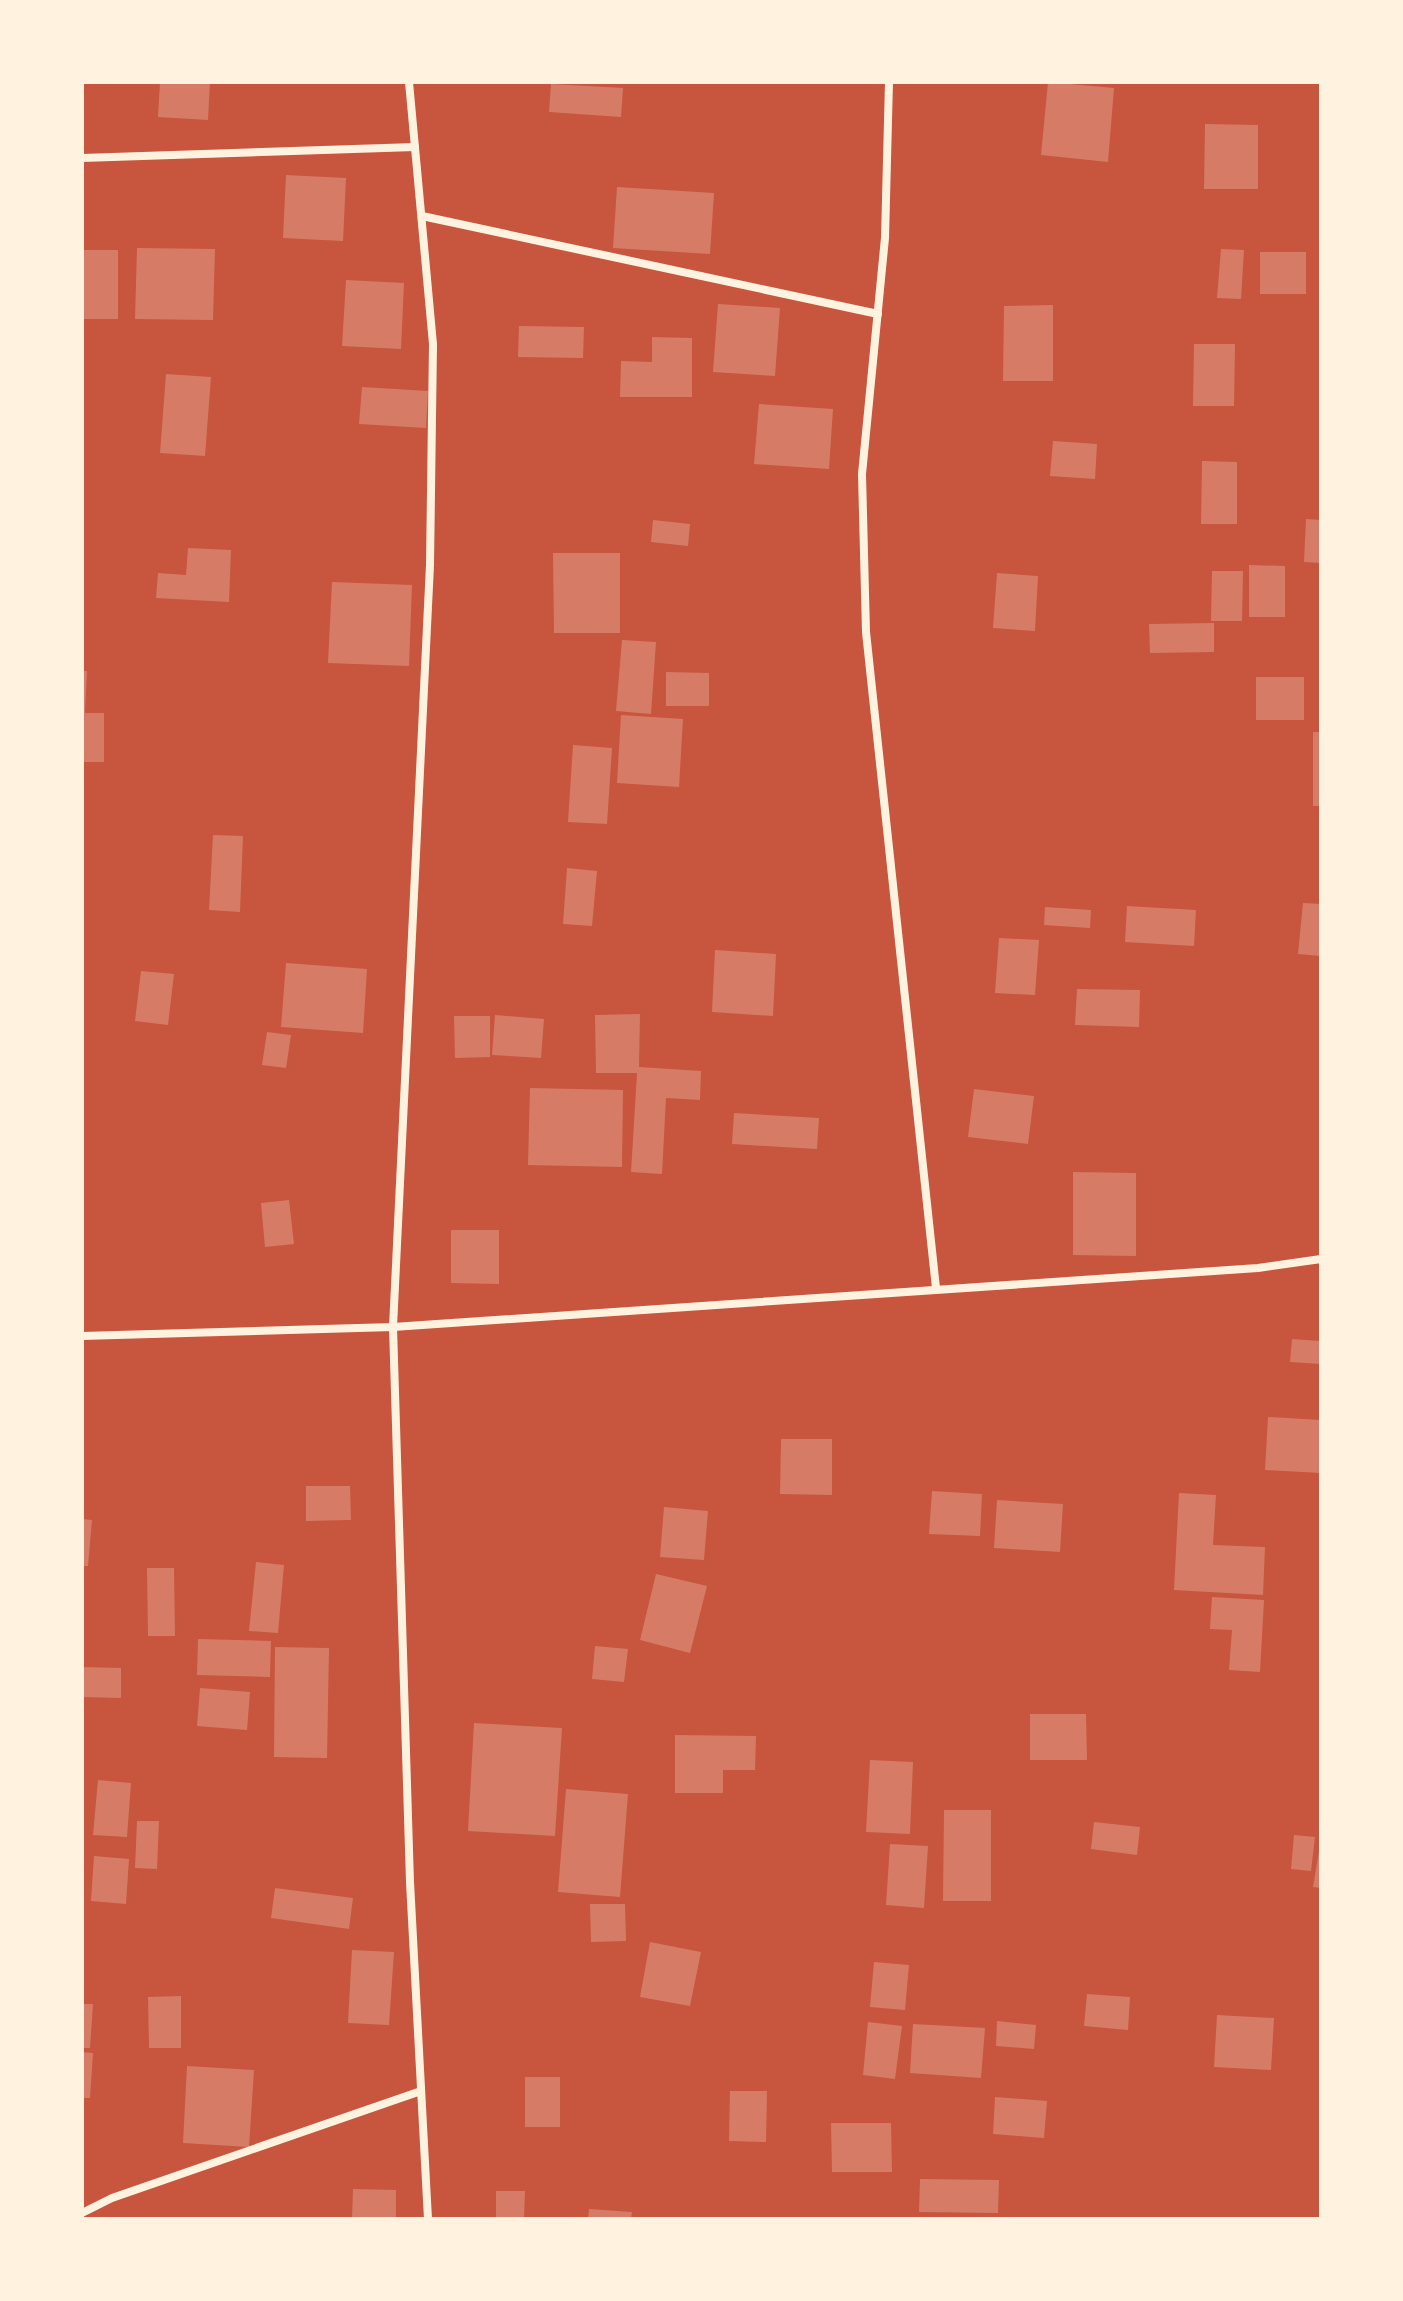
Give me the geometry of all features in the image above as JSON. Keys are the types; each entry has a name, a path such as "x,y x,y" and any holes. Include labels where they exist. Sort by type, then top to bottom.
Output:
{"street":[{"path":"409,82 433,344 430,565 393,1327 409,1866 428,2219"},
{"path":"889,82 885,238 862,474 866,632 936,1288"},
{"path":"82,158 415,147"},
{"path":"422,216 878,314"},
{"path":"82,1336 393,1327 1258,1268 1321,1259"},
{"path":"82,2213 112,2198 421,2091"}],"building":[{"path":"160,82 210,82 208,120 158,117"},
{"path":"1048,82 1114,88 1108,162 1041,155"},
{"path":"551,84 623,88 621,117 549,112"},
{"path":"1205,124 1258,125 1258,189 1204,189"},
{"path":"286,175 346,178 343,241 283,238"},
{"path":"617,187 714,193 710,254 613,248"},
{"path":"137,248 215,249 213,320 135,319"},
{"path":"1221,249 1244,250 1241,299 1217,298"},
{"path":"82,250 118,250 118,319 82,319"},
{"path":"1260,252 1306,252 1306,294 1260,294"},
{"path":"346,280 404,283 401,349 342,346"},
{"path":"718,304 780,308 775,376 713,372"},
{"path":"1053,305 1053,381 1003,381 1004,306"},
{"path":"519,326 584,327 583,358 518,357"},
{"path":"652,337 692,338 692,397 620,397 621,361 652,362"},
{"path":"1194,344 1235,344 1234,406 1193,406"},
{"path":"166,374 211,377 205,456 160,453"},
{"path":"362,387 428,391 426,428 359,424"},
{"path":"759,404 833,409 829,469 754,464"},
{"path":"1053,441 1097,444 1095,479 1050,476"},
{"path":"1202,461 1237,462 1237,524 1201,524"},
{"path":"1306,519 1321,520 1321,563 1304,562"},
{"path":"653,520 690,524 688,546 651,542"},
{"path":"188,548 231,550 229,602 156,598 158,573 186,575"},
{"path":"553,553 620,553 620,633 554,633"},
{"path":"1249,565 1285,566 1285,617 1249,617"},
{"path":"1212,571 1243,571 1242,621 1211,621"},
{"path":"997,573 1038,576 1035,631 993,628"},
{"path":"332,582 412,585 409,666 328,663"},
{"path":"1214,623 1214,652 1150,653 1149,624"},
{"path":"622,640 656,642 651,714 616,711"},
{"path":"82,671 87,671 85,713 104,713 104,762 82,762"},
{"path":"666,672 709,673 709,706 666,706"},
{"path":"1256,677 1304,677 1304,720 1256,720"},
{"path":"621,715 683,719 679,787 617,783"},
{"path":"1313,732 1321,732 1321,806 1313,806"},
{"path":"573,745 612,748 607,824 568,822"},
{"path":"213,835 243,836 240,912 209,910"},
{"path":"567,868 597,871 592,926 563,924"},
{"path":"1303,903 1321,904 1321,956 1298,954"},
{"path":"1127,906 1196,910 1194,946 1125,942"},
{"path":"1045,907 1091,910 1090,928 1044,925"},
{"path":"999,938 1039,940 1035,995 995,993"},
{"path":"715,950 776,954 773,1016 712,1012"},
{"path":"286,963 367,969 363,1033 281,1027"},
{"path":"141,971 174,974 168,1025 135,1021"},
{"path":"1077,989 1140,990 1139,1027 1075,1025"},
{"path":"640,1014 639,1067 701,1071 700,1100 666,1098 662,1174 631,1172 637,1073 596,1073 595,1015"},
{"path":"495,1015 544,1019 541,1058 492,1055"},
{"path":"454,1016 490,1016 490,1057 455,1058"},
{"path":"267,1032 291,1035 286,1068 262,1065"},
{"path":"530,1088 623,1090 622,1167 528,1165"},
{"path":"974,1089 1034,1096 1028,1144 968,1137"},
{"path":"734,1113 819,1118 817,1149 732,1144"},
{"path":"1073,1172 1136,1173 1136,1256 1073,1255"},
{"path":"289,1200 294,1244 265,1247 261,1203"},
{"path":"451,1230 499,1230 499,1284 451,1283"},
{"path":"1292,1339 1321,1341 1321,1364 1290,1362"},
{"path":"1268,1417 1321,1420 1321,1473 1265,1470"},
{"path":"781,1439 832,1439 832,1495 780,1494"},
{"path":"306,1486 350,1486 351,1520 306,1521"},
{"path":"932,1491 982,1494 980,1536 929,1534"},
{"path":"1179,1493 1216,1495 1213,1545 1265,1547 1263,1595 1174,1590"},
{"path":"997,1500 1063,1504 1060,1552 994,1548"},
{"path":"664,1507 708,1511 704,1560 660,1557"},
{"path":"82,1519 92,1520 88,1566 82,1566"},
{"path":"256,1562 284,1565 278,1633 249,1631"},
{"path":"147,1568 174,1568 175,1636 148,1636"},
{"path":"656,1574 707,1586 690,1653 640,1640"},
{"path":"1212,1597 1264,1600 1260,1672 1229,1670 1232,1630 1210,1629"},
{"path":"198,1639 271,1641 270,1677 197,1675"},
{"path":"595,1646 628,1649 624,1682 592,1679"},
{"path":"275,1647 329,1648 327,1758 274,1757"},
{"path":"82,1667 121,1668 121,1698 82,1697"},
{"path":"200,1688 250,1692 247,1730 197,1726"},
{"path":"1030,1714 1086,1714 1087,1760 1030,1760"},
{"path":"474,1723 562,1728 555,1836 468,1831"},
{"path":"675,1735 756,1736 755,1770 723,1770 723,1793 675,1793"},
{"path":"870,1760 913,1762 910,1834 866,1832"},
{"path":"98,1780 131,1783 127,1837 93,1835"},
{"path":"566,1789 628,1794 620,1897 558,1892"},
{"path":"944,1810 991,1810 991,1901 943,1901"},
{"path":"137,1821 159,1821 157,1869 135,1868"},
{"path":"1094,1822 1140,1827 1137,1855 1091,1849"},
{"path":"1294,1835 1315,1837 1311,1871 1291,1869"},
{"path":"890,1844 928,1846 924,1908 886,1905"},
{"path":"1321,1851 1321,1888 1313,1887"},
{"path":"94,1856 129,1859 126,1904 91,1901"},
{"path":"275,1888 353,1898 349,1929 271,1918"},
{"path":"590,1904 625,1904 626,1941 591,1942"},
{"path":"650,1942 701,1952 690,2006 640,1997"},
{"path":"352,1950 394,1952 389,2025 348,2023"},
{"path":"874,1962 909,1965 905,2010 870,2007"},
{"path":"1087,1994 1130,1997 1128,2030 1084,2026"},
{"path":"181,1996 181,2048 149,2048 148,1997"},
{"path":"82,2004 93,2004 90,2048 82,2048"},
{"path":"1217,2015 1274,2018 1271,2070 1214,2067"},
{"path":"997,2021 1036,2025 1034,2049 996,2046"},
{"path":"868,2022 902,2026 895,2079 863,2075"},
{"path":"913,2024 985,2028 981,2078 910,2073"},
{"path":"82,2052 93,2053 90,2098 82,2098"},
{"path":"187,2066 254,2070 249,2147 183,2143"},
{"path":"525,2077 560,2077 560,2127 525,2127"},
{"path":"730,2091 767,2091 766,2142 729,2141"},
{"path":"995,2097 1047,2101 1044,2138 993,2134"},
{"path":"831,2123 891,2123 892,2172 832,2172"},
{"path":"920,2179 999,2180 998,2213 919,2212"},
{"path":"353,2189 396,2190 396,2219 352,2219"},
{"path":"496,2191 525,2191 524,2219 496,2219"},
{"path":"589,2209 632,2212 631,2219 588,2219"}]}
